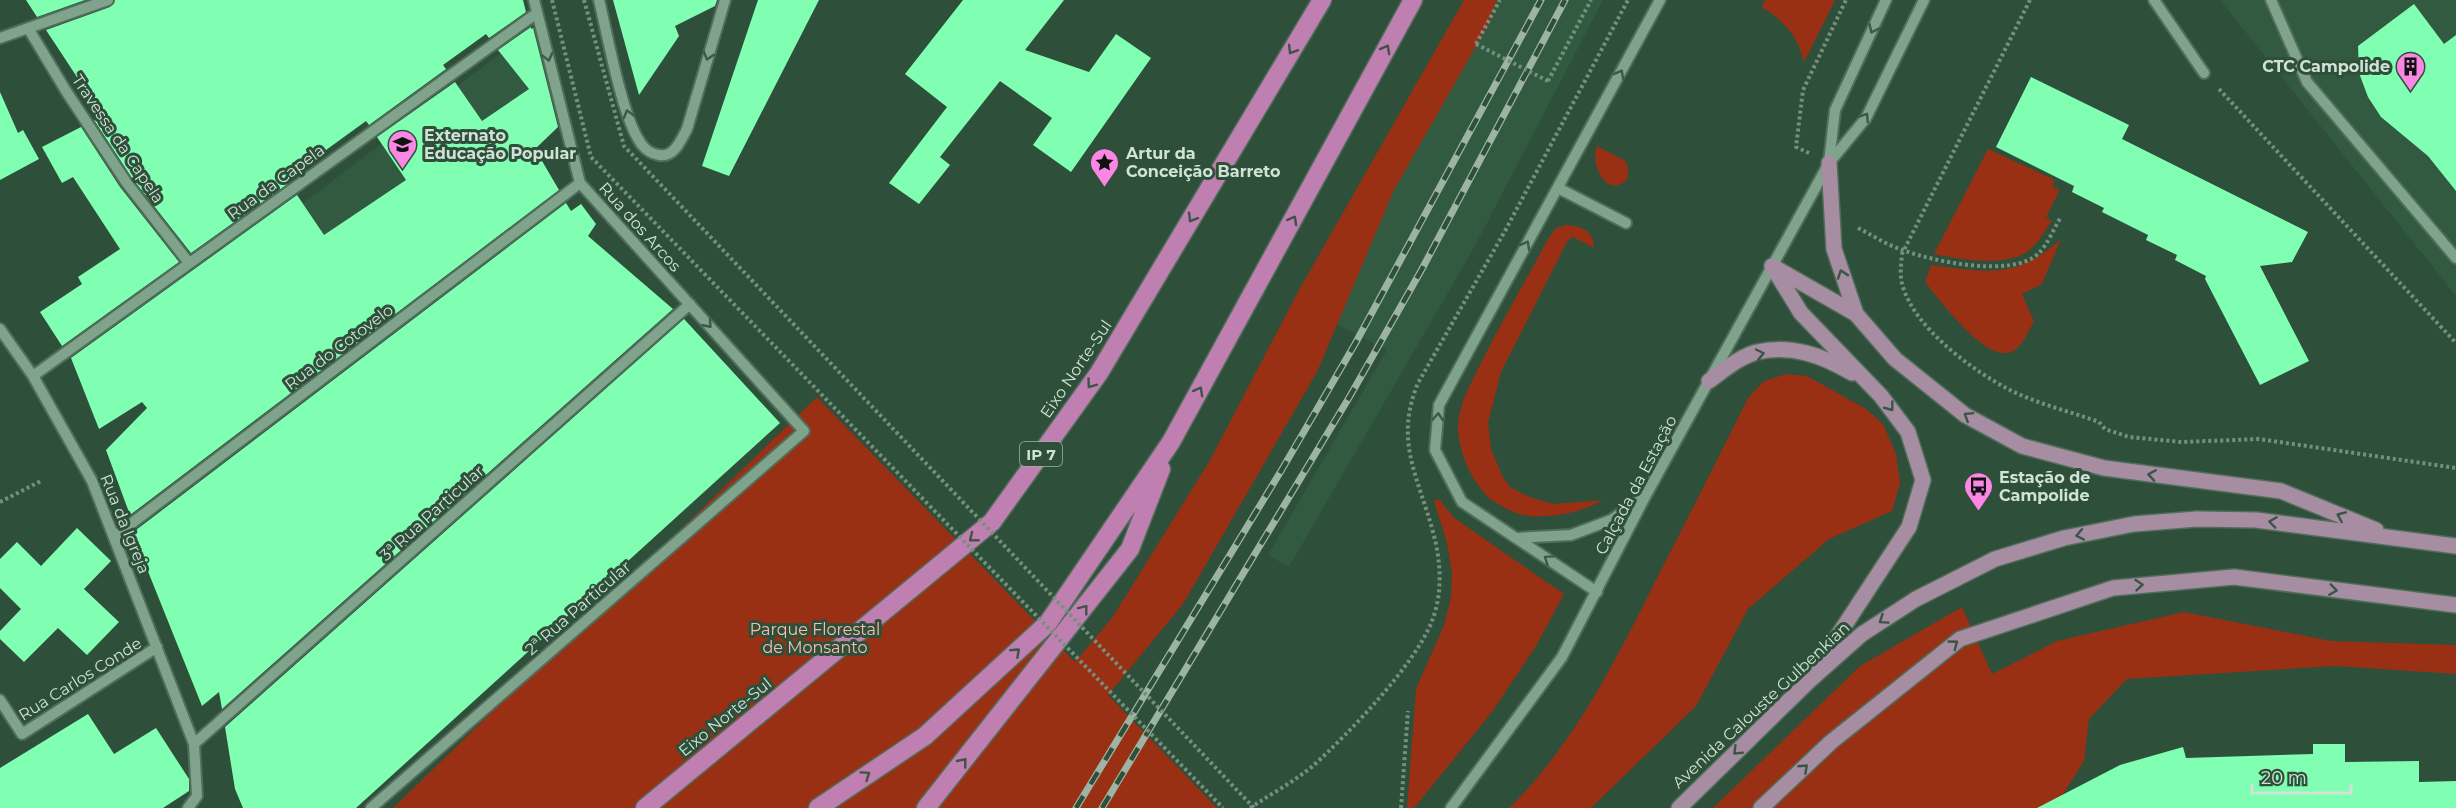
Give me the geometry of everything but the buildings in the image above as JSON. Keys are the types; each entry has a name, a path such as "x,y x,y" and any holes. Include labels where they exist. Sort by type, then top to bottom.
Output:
{"highway":[{"name":"Eixo Norte-Sul","path":"645,808 992,522 1099,373 1322,0"},
{"path":"818,808 925,736 1048,623 1171,442 1413,0"},
{"path":"926,808 1130,549 1171,442"}],"main road":[{"path":"1829,163 1834,249 1856,314"},
{"path":"1772,266 1856,314 1895,359 1957,408 2022,446 2104,468 2281,491 2395,538"},
{"path":"1772,266 1801,313 1869,383 1908,432 1923,480 1909,527 1809,681"},
{"path":"1709,381 1735,362 1757,352 1785,350 1827,358 1869,383"},
{"name":"Avenida Calouste Gulbenkian","path":"1679,808 1809,681 1862,634 1916,599 1995,559 2064,538 2134,525 2197,519 2256,520 2456,546"},
{"path":"1761,808 1831,742 1960,639 2113,588 2235,577 2456,605"}],"street":[{"path":"0,38 108,0"},
{"name":"Rua dos Arcos","path":"534,0 580,183 804,430"},
{"path":"599,0 631,124 643,146 652,154 662,156 672,152 680,144 687,129 725,0"},
{"path":"1597,592 1462,502 1435,450 1438,405 1660,0"},
{"name":"Calçada da Estação","path":"1829,163 1835,110 1886,0"},
{"name":"Calçada da Estação","path":"1451,808 1562,657 1646,495 1829,163 1866,118 1924,0"},
{"path":"2154,0 2204,73"},
{"path":"2271,0 2307,82 2456,258"},
{"name":"Rua da Capela","path":"33,376 537,13"},
{"name":"Travessa da Capela","path":"28,28 66,92 126,182 189,263"},
{"name":"Rua do Cotovelo","path":"115,536 580,183"},
{"path":"1558,188 1626,223"},
{"name":"3ª Rua Particular","path":"194,744 690,304"},
{"name":"Rua da Igreja","path":"0,329 33,376 92,480 115,536 194,744 197,796 188,808"},
{"name":"2ª Rua Particular","path":"372,808 804,430"},
{"path":"1517,538 1571,535 1611,520 1646,495"},
{"name":"Rua Carlos Conde","path":"0,700 22,734 157,647"}],"path":[{"path":"552,0 591,157 1222,808"},
{"path":"584,0 624,146 1252,808 1313,766 1362,716 1418,648"},
{"path":"1500,0 1476,44 1548,81 1591,0"},
{"path":"1829,163 1796,147 1803,90 1846,0"},
{"path":"2030,0 1904,250 1900,271 1904,290 1920,317 1947,346 1974,368 2008,389 2045,405 2099,422 2105,429 2129,436 2182,442 2259,439 2456,468"},
{"path":"2204,73 2456,343"},
{"path":"1849,224 1904,250 1961,265 1990,266 2018,263 2038,254 2061,217"},
{"path":"0,502 41,481"},
{"path":"1401,808 1408,711"}],"shaded area":[{"path":"1489,0 1603,0 1475,246 1289,567 1268,555 1387,350 1321,316"},
{"path":"2220,0 2456,0 2456,296"},
{"name":"Externato Educação Popular","path":"534,28 552,99 531,118 308,272 176,290 303,203"}],"green space":[{"name":"Parque Florestal de Monsanto","path":"1464,0 1497,0 1488,25 1394,190 1317,372 1183,604 1108,695 1217,808 393,808 817,397 1075,662 1112,618 1209,462 1299,290"},
{"path":"1765,0 1835,0 1804,62 1798,44 1789,30 1762,7"},
{"path":"1597,146 1624,160 1628,165 1628,178 1621,184 1614,186 1602,178 1596,163"},
{"path":"1988,149 2055,180 2052,186 2060,190 2046,217 2052,221 2033,247 2015,257 1980,261 1934,254"},
{"path":"1566,225 1586,230 1592,237 1594,248 1573,237 1568,240 1501,372 1488,423 1491,449 1510,487 1527,496 1553,504 1603,500 1569,513 1529,516 1507,509 1490,499 1482,490 1470,472 1462,453 1458,423 1466,394 1504,319 1548,239 1556,228"},
{"path":"2061,239 2042,284 2022,294 2034,321 2023,341 2013,351 2003,353 1991,349 1978,340 1952,315 1925,282 1931,265 1985,271 2015,267 2045,252"},
{"path":"1786,374 1807,376 1866,409 1883,424 1896,454 1900,483 1892,511 1829,539 1748,609 1696,706 1591,808 1509,808 1554,756 1610,669 1748,398 1764,381"},
{"path":"1439,499 1453,517 1564,594 1536,646 1492,712 1414,808 1407,808 1416,689 1444,625 1451,597 1452,573 1447,543 1434,501"},
{"path":"1962,607 1992,674 2057,641 2184,612 2331,641 2456,645 2456,674 2335,666 2127,679 2089,719 2084,761 2054,808 1713,808 1860,666"}],"railway":[{"path":"1076,808 1281,471 1355,344 1541,0"},
{"path":"1102,808 1350,396 1422,269 1565,0"}],"place":[{"name":"CTC Campolide","path":"2411,92"},
{"name":"Externato Educação Popular","path":"403,170"},
{"name":"Artur da Conceição Barreto","path":"1105,188"},
{"name":"Estação de Campolide","path":"1978,512"}]}
